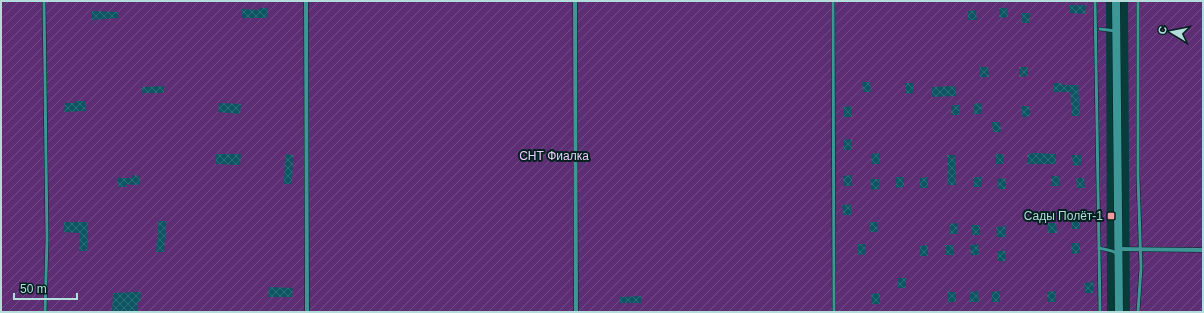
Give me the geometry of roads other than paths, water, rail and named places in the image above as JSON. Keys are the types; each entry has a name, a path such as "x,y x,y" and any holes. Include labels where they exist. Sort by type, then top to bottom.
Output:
{"street":[{"path":"306,1 307,312"},
{"path":"576,1 576,312"},
{"path":"1116,1 1119,312"},
{"path":"1118,252 1140,249 1203,250"}],"lane":[{"path":"44,1 47,239 45,312"},
{"path":"832,1 834,312"},
{"path":"1095,1 1100,312"},
{"path":"1138,1 1140,249 1138,312"},
{"path":"1100,29 1116,31"},
{"path":"1099,248 1118,252"}],"place":[{"name":"Сады Полёт-1","path":"1111,216"}],"park label":[{"name":"СНТ Фиалка","path":"554,156"}]}
